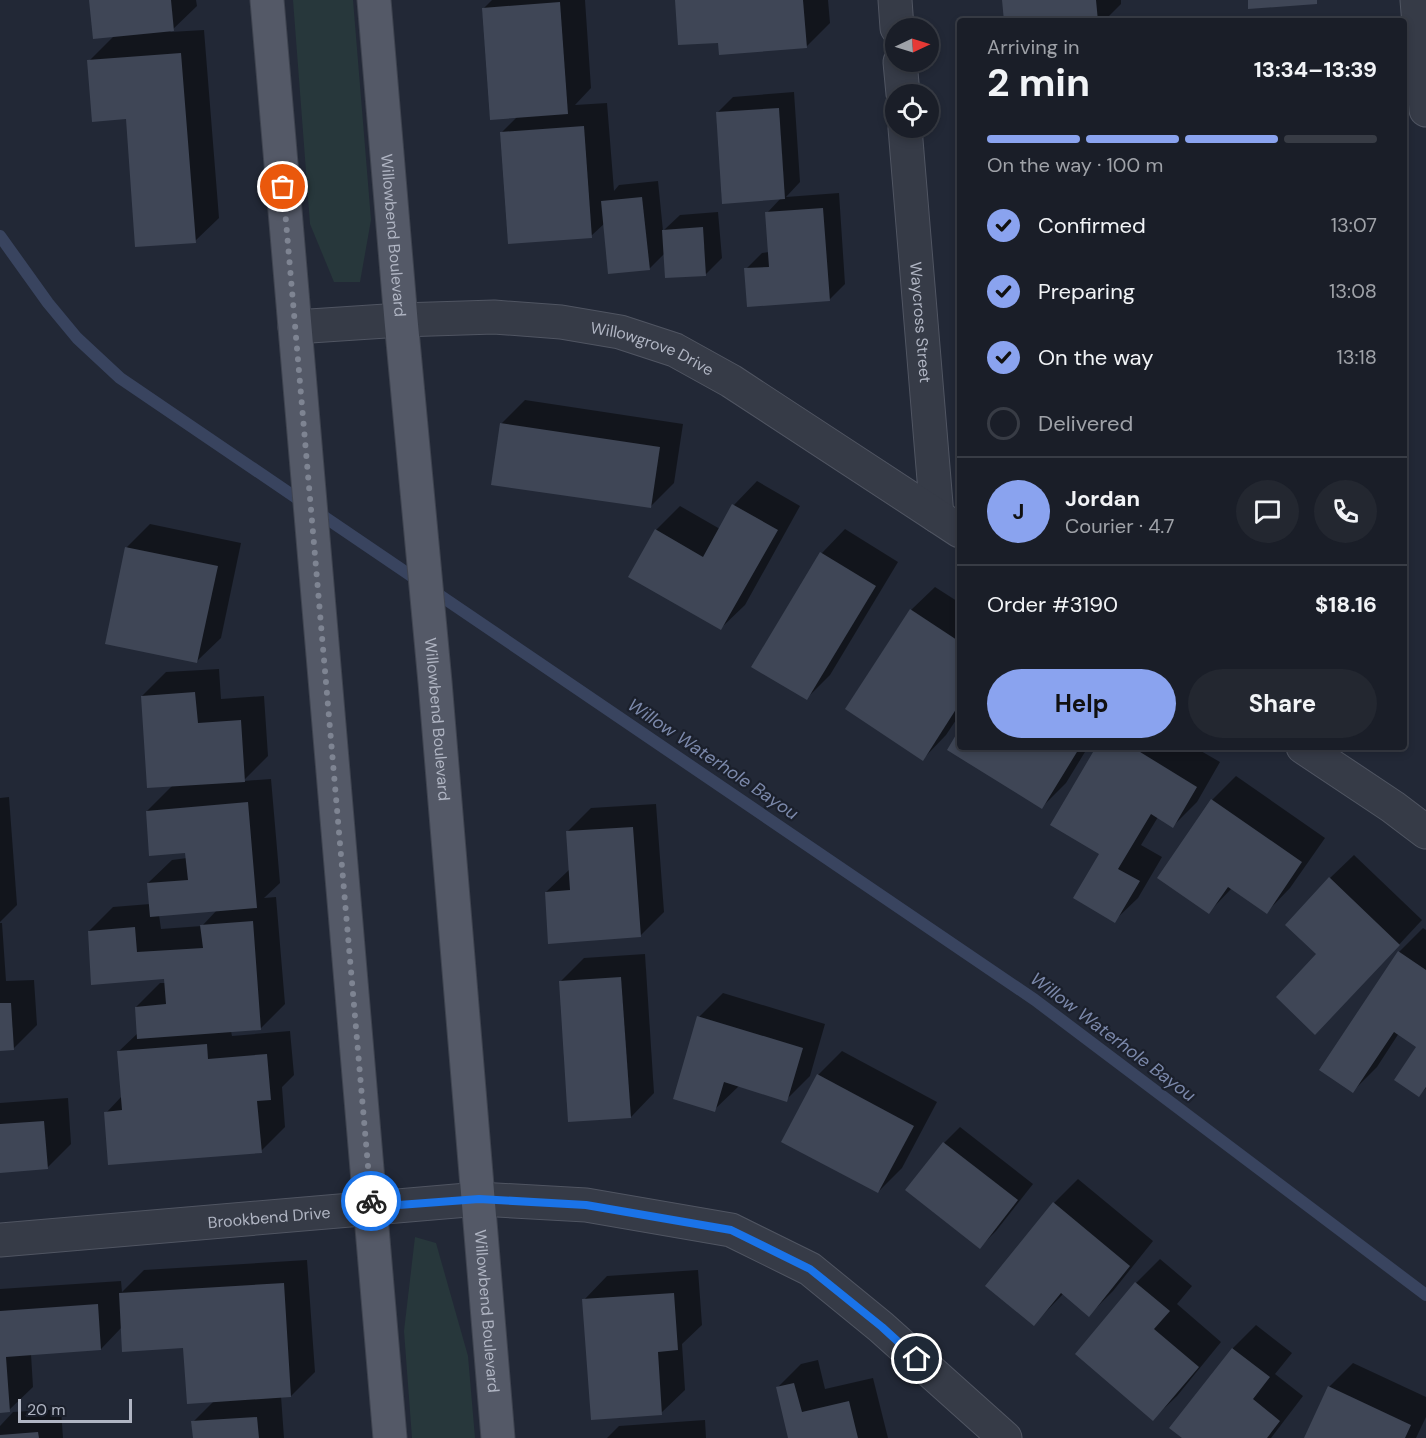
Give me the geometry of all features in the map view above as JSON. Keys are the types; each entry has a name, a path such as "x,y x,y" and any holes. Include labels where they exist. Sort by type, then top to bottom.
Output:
{"main road":[{"path":"267,0 390,1438"},
{"name":"Willowbend Boulevard","path":"374,0 400,320 435,682 498,1438"}],"street":[{"path":"895,0 896,18"},
{"path":"1417,0 1426,110"},
{"name":"Waycross Street","path":"906,138 948,523"},
{"name":"Willowgrove Drive","path":"295,327 494,317 561,322 620,332 675,350 731,381 948,523"},
{"path":"1308,750 1426,832"},
{"name":"Brookbend Drive","path":"0,1240 479,1199 586,1205 731,1230 810,1269 882,1327 1005,1438"}],"shaded area":[{"path":"293,0 353,0 371,220 360,282 334,282 310,224"},
{"path":"415,1237 436,1243 468,1356 475,1438 412,1438 404,1331"}],"building":[{"path":"89,0 171,0 174,31 93,39"},
{"path":"675,0 803,0 807,48 719,55 718,43 678,45"},
{"path":"1002,0 1096,0 1098,18 1004,18"},
{"path":"1248,0 1317,0 1317,4 1248,9"},
{"path":"560,2 568,114 490,120 482,8"},
{"path":"181,53 196,243 135,247 126,119 92,122 87,60"},
{"path":"779,108 785,199 722,204 716,112"},
{"path":"584,126 592,238 508,244 500,132"},
{"path":"642,197 650,270 608,274 601,201"},
{"path":"823,208 830,301 747,307 744,268 769,267 765,212"},
{"path":"703,227 706,276 665,278 662,230"},
{"path":"500,423 660,447 651,508 491,485"},
{"path":"732,504 778,530 721,630 628,577 655,529 703,557"},
{"path":"125,547 218,566 197,663 105,644"},
{"path":"820,552 876,586 807,700 751,667"},
{"path":"910,609 957,640 957,708 923,761 845,709"},
{"path":"195,692 198,723 241,720 245,782 147,788 141,696"},
{"path":"957,733 957,750 1078,750 1042,809 947,750"},
{"path":"1094,750 1137,750 1197,787 1173,828 1151,814 1118,869 1140,881 1115,923 1073,898 1099,854 1050,825"},
{"path":"1211,799 1302,862 1267,914 1228,887 1209,914 1157,878"},
{"path":"248,802 257,908 150,917 147,883 188,880 185,853 149,856 146,811"},
{"path":"633,827 641,937 548,944 545,892 570,890 566,831"},
{"path":"1329,877 1400,945 1315,1035 1276,997 1316,954 1285,925"},
{"path":"253,921 261,1030 137,1039 135,1007 166,1004 164,979 91,985 88,931 135,927 137,952 203,948 200,925"},
{"path":"1398,951 1426,970 1426,1087 1419,1097 1394,1080 1416,1047 1394,1032 1353,1093 1319,1070"},
{"path":"621,977 631,1118 568,1122 559,981"},
{"path":"0,1003 11,1003 14,1050 0,1051"},
{"path":"697,1016 803,1048 787,1102 724,1082 715,1112 673,1099"},
{"path":"207,1044 208,1059 267,1054 271,1100 257,1101 262,1153 108,1165 104,1112 122,1110 117,1051"},
{"path":"817,1074 914,1126 878,1193 781,1142"},
{"path":"44,1121 48,1169 0,1173 0,1124"},
{"path":"943,1142 1018,1200 980,1249 905,1190"},
{"path":"1053,1202 1130,1266 1089,1317 1061,1293 1034,1326 985,1286"},
{"path":"1135,1282 1170,1311 1154,1329 1199,1367 1153,1421 1075,1354"},
{"path":"284,1283 291,1397 187,1404 183,1348 122,1352 119,1293"},
{"path":"674,1293 678,1350 658,1352 662,1415 591,1420 582,1299"},
{"path":"98,1304 101,1350 6,1357 10,1412 0,1413 0,1311"},
{"path":"1232,1348 1270,1377 1253,1399 1280,1421 1267,1438 1182,1438 1169,1428"},
{"path":"794,1383 802,1412 849,1401 858,1438 788,1438 776,1387"},
{"path":"1328,1386 1411,1425 1405,1438 1304,1438"},
{"path":"257,1417 259,1438 193,1438 191,1421"},
{"path":"38,1432 39,1438 0,1438 0,1435"}],"waterway":[{"name":"Willow Waterhole Bayou","path":"0,236 48,303 77,338 120,378 1035,1000 1426,1295"}],"way so far":[{"path":"283,187 371,1201"}],"route":[{"path":"371,1201 372,1207 479,1199 586,1205 731,1230 810,1269 882,1327 917,1359"}]}
